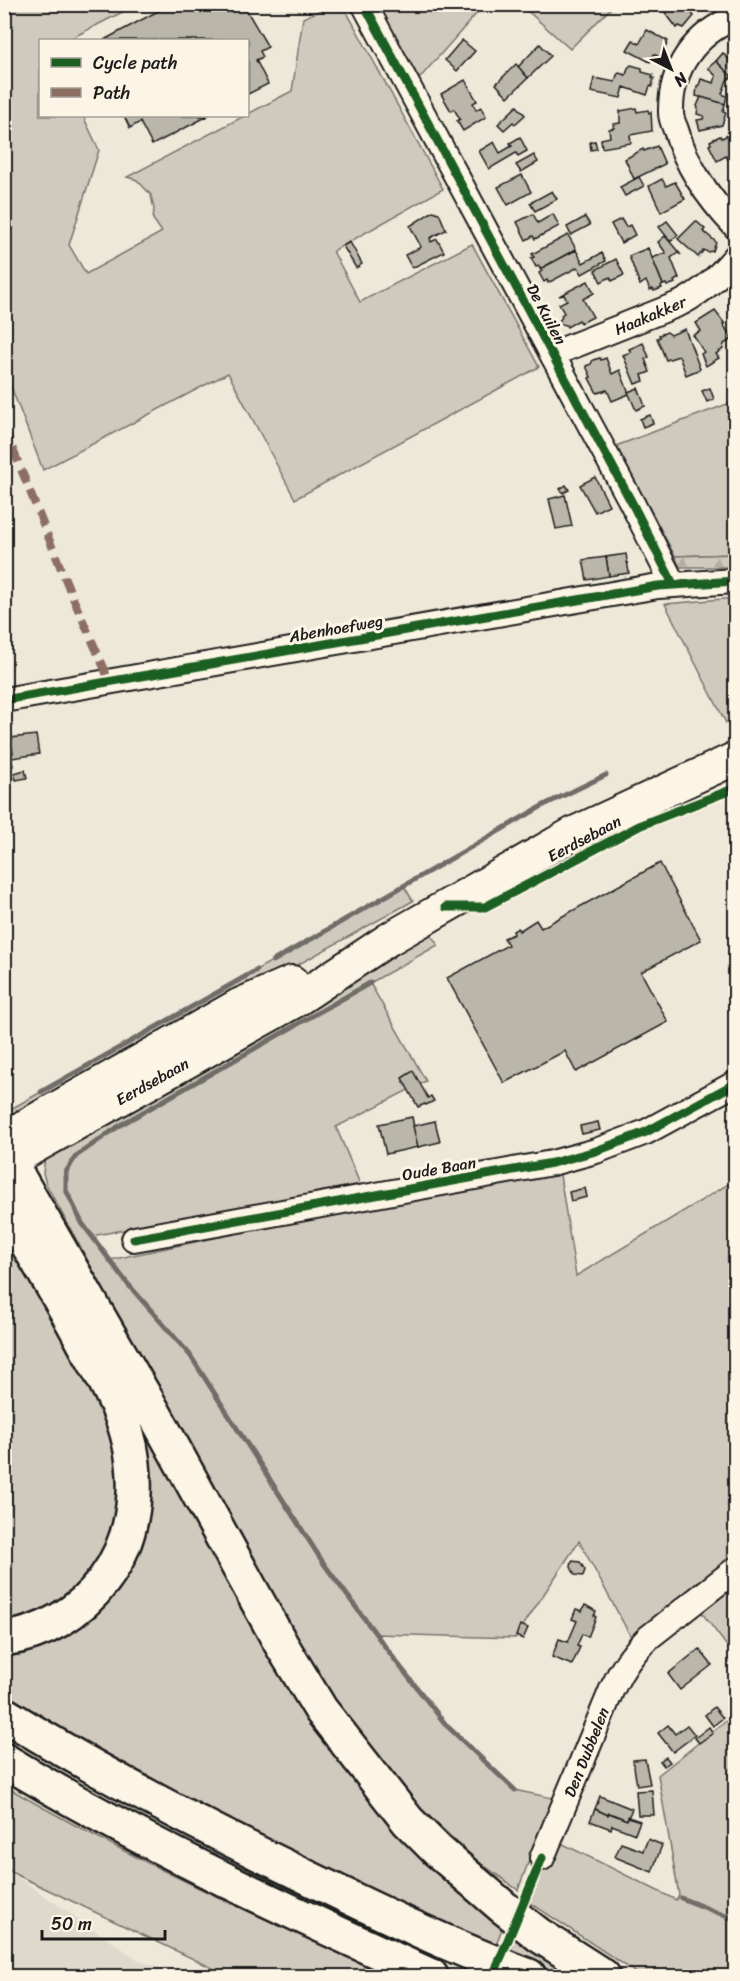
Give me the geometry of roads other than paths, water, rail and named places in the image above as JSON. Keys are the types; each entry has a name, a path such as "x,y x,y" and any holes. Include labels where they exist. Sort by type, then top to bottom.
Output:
{"highway":[{"path":"6,1155 153,1411 281,1644 321,1710 408,1821 483,1891 539,1935 603,1977"},
{"path":"4,1205 68,1312 117,1404 128,1435 134,1469 135,1497 132,1522 122,1548 108,1574 91,1598 69,1615 46,1627 4,1639"},
{"path":"4,1714 184,1816 365,1905 524,1975"},
{"path":"4,1760 158,1846 271,1903 431,1977"}],"main road":[{"name":"Eerdsebaan","path":"6,1155 297,1000 389,939 574,833 735,759"}],"street":[{"name":"De Kuilen","path":"364,4 632,503 673,584"},
{"path":"735,17 721,23 702,37 681,62 673,89 671,115 680,144 698,180 717,208 735,227"},
{"name":"Haakakker","path":"553,356 697,295 713,282 735,256"},
{"path":"673,584 735,581"},
{"name":"Abenhoefweg","path":"4,700 673,584"},
{"name":"Oude Baan","path":"134,1239 552,1163 596,1151 646,1132 735,1083"},
{"name":"Den Dubbelen","path":"542,1858 612,1689 624,1666 648,1638 735,1569"}],"waterway":[{"path":"273,961 544,805 606,775"},
{"path":"41,1092 257,970"},
{"path":"370,983 122,1124 76,1156 66,1172 66,1190 82,1223 127,1283 190,1355 324,1564 395,1660 447,1726 515,1790"},
{"path":"681,1898 736,1920"}]}
